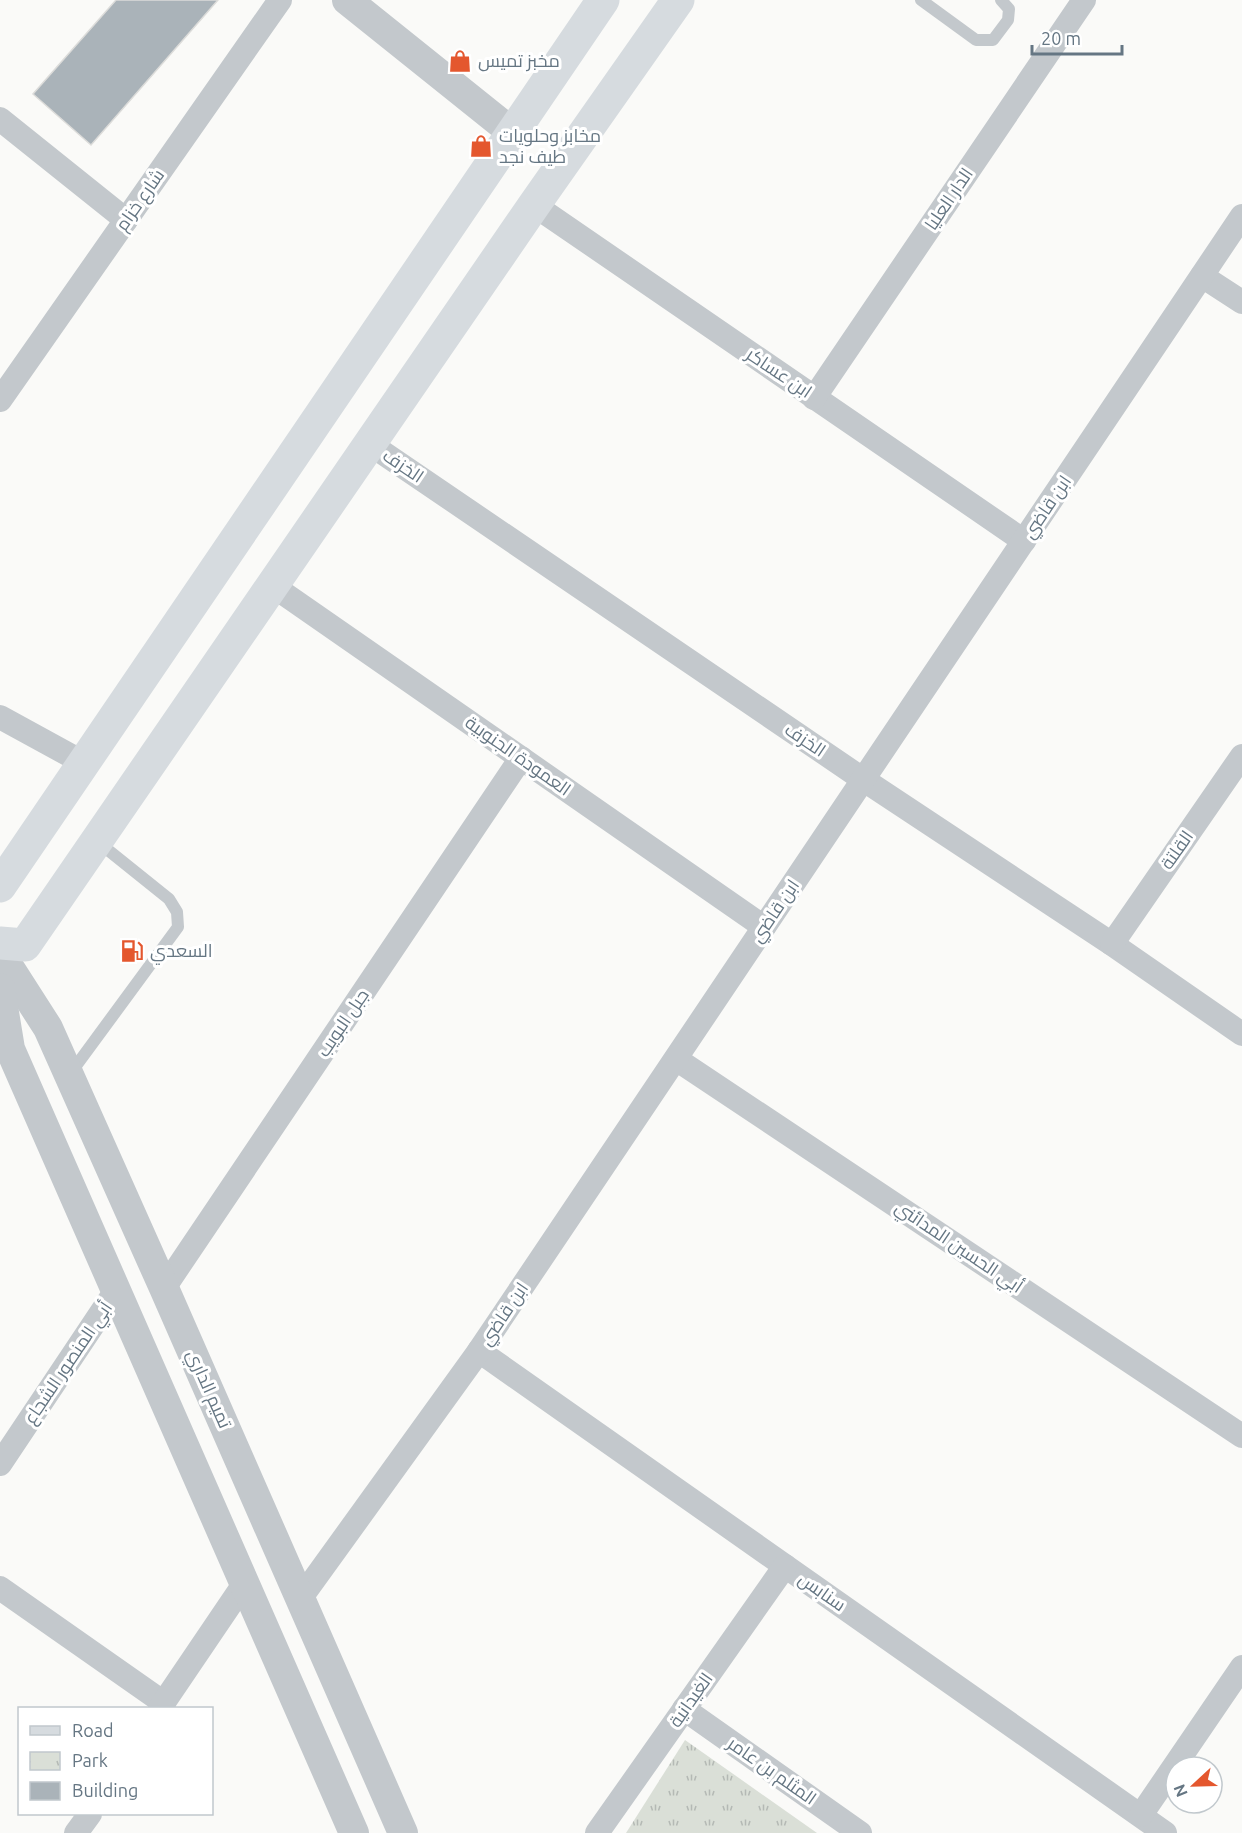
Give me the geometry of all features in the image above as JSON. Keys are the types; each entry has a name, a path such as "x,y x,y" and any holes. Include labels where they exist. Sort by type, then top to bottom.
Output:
{"main road":[{"path":"0,886 603,0"},
{"path":"0,943 26,945 534,205 678,0"}],"street":[{"name":"شارع خزام","path":"0,400 280,0"},
{"path":"347,0 513,133"},
{"name":"الدار العليا","path":"814,398 1084,0"},
{"path":"0,119 126,220"},
{"name":"ابن عساكر","path":"534,205 1024,541"},
{"name":"ابن قاضي","path":"300,1599 479,1351 1242,216"},
{"path":"1202,276 1242,302"},
{"name":"الخزف","path":"370,444 1242,1034"},
{"name":"العمودة الجنوبية","path":"273,586 764,927"},
{"path":"0,717 84,763"},
{"name":"القلتة","path":"1112,944 1242,756"},
{"name":"جبل البويب","path":"164,1288 521,758"},
{"name":"تميم الداري","path":"0,953 48,1028 403,1833"},
{"path":"0,988 10,1049 354,1833"},
{"name":"أبي الحسين المدائني","path":"676,1059 1242,1436"},
{"name":"أبي المنصور الشجاع","path":"0,1464 115,1292"},
{"name":"سنابس","path":"479,1351 1165,1833"},
{"name":"الغيدانية","path":"597,1833 785,1566"},
{"path":"0,1588 162,1706 244,1584"},
{"path":"1141,1815 1242,1667"},
{"name":"المثلم بن عامر","path":"684,1709 860,1833"},
{"path":"76,1833 89,1815"}],"lane":[{"path":"921,0 976,40 983,41 993,39 1008,20 1009,9 1001,0"},
{"path":"69,1075 178,927 177,912 169,899 97,842"}],"green space":[{"path":"685,1740 817,1833 626,1833"}],"building":[{"path":"116,0 218,0 91,145 33,94"}],"place":[{"name":"مخبز تميس","path":"460,61"},
{"name":"مخابز وحلويات طيف نجد","path":"481,146"},
{"name":"السعدي","path":"132,951"}]}
